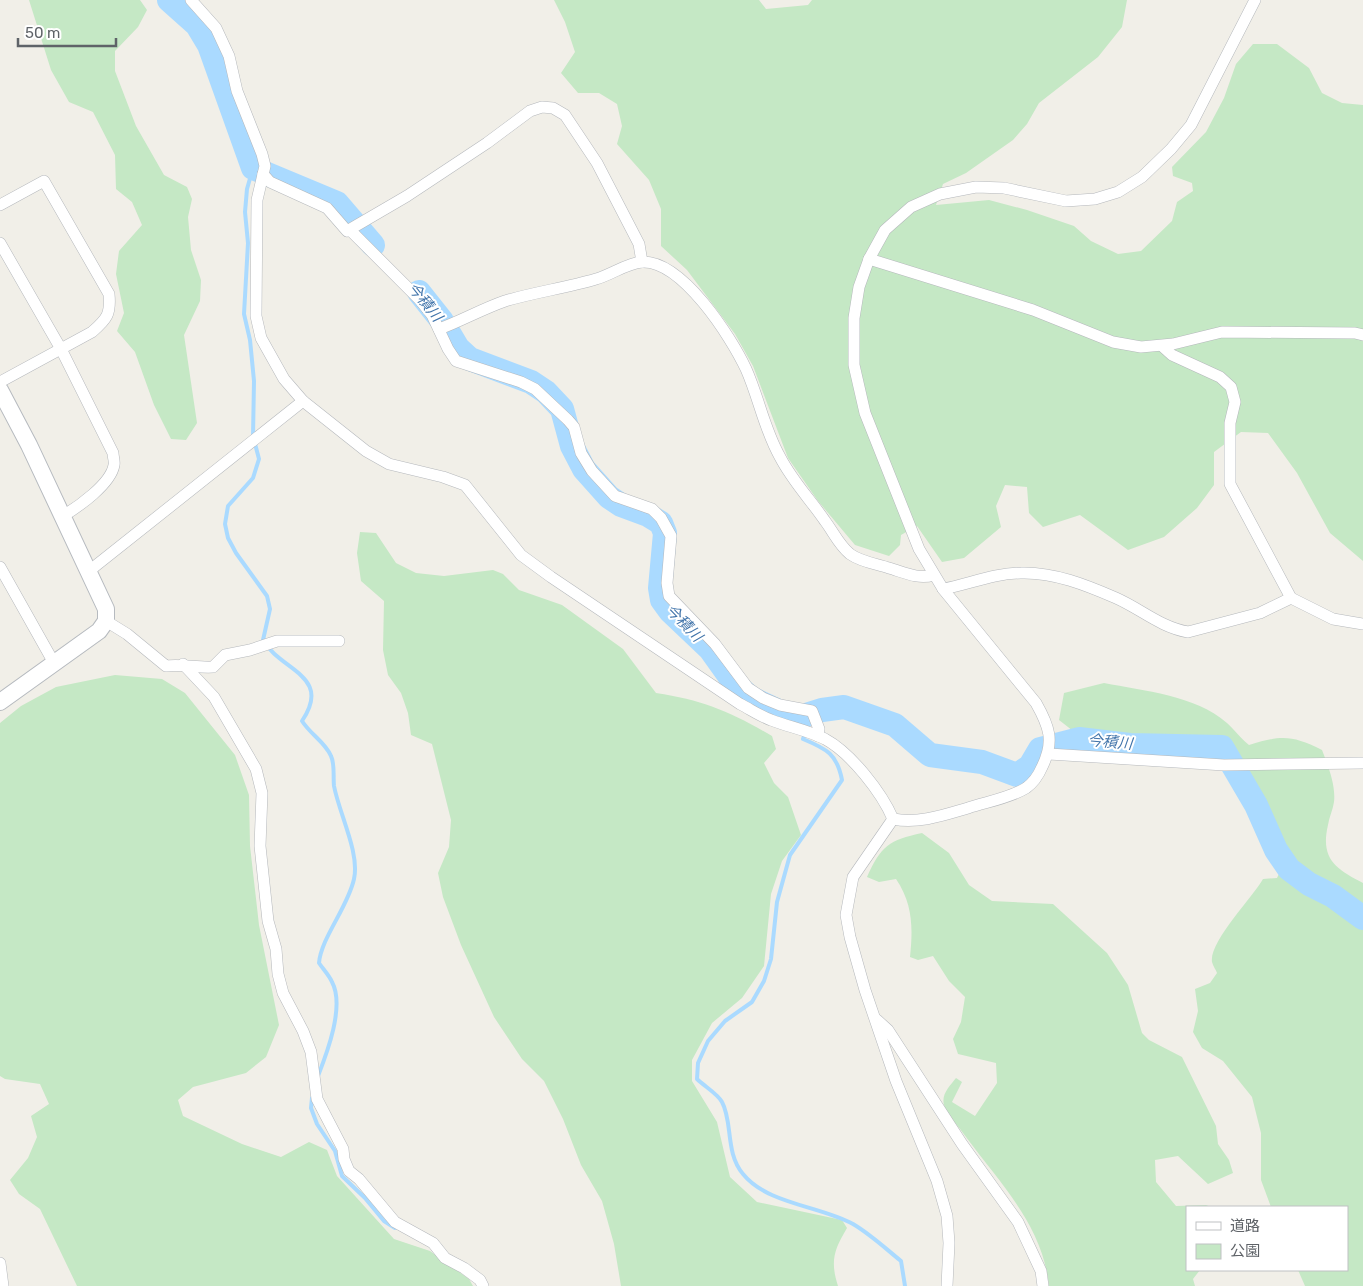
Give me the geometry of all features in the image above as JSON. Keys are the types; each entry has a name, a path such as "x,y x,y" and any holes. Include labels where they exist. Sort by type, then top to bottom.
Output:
{"street":[{"path":"191,0 216,28 229,56 237,91 265,166 257,200 256,316 261,338 284,379 303,401 366,451 389,464 443,477 465,486 521,555 740,704 770,720 827,740 848,758 885,800 894,819"},
{"path":"894,819 908,822 934,817 1026,788 1039,773 1049,754 1050,739 1046,721 1036,702 933,575 919,549 865,413 854,365 854,318 859,287 869,259 885,230 911,207 940,194 976,187 1004,188 1066,201 1095,199 1118,192 1142,177 1171,149 1191,125 1255,0"},
{"path":"350,230 423,185 530,112 542,108 553,108 565,115 597,163 639,244 642,262"},
{"path":"263,174 270,182 328,208 347,231 350,230 420,300 432,315 448,349 456,361 521,382 535,389 568,420 574,427 581,453 592,471 615,496 652,510 662,518 671,536 667,583 669,596 715,644 748,688 763,698 780,705 812,711 819,729 818,736"},
{"path":"0,205 44,181 109,294 110,308 104,321 92,332 0,382"},
{"path":"0,243 61,349 113,453 114,466 106,481 77,508 63,516"},
{"path":"869,259 1033,310 1113,342 1141,347 1162,346 1222,332 1355,333 1363,335"},
{"path":"439,329 502,302 548,289 597,279 642,262 658,265 683,281 718,323 746,370 768,433 779,457 799,490 825,520 841,545 852,555 866,561 920,577 933,575"},
{"path":"1162,346 1178,358 1220,377 1231,387 1235,402 1230,423 1230,484 1290,598 1333,619 1363,624"},
{"path":"0,390 63,516 106,609 106,621 99,632 0,702"},
{"path":"89,571 303,401"},
{"path":"0,568 54,663"},
{"path":"943,589 1020,573 1059,576 1118,599 1154,621 1176,630 1188,632 1260,613 1290,598"},
{"path":"106,621 127,634 166,666 183,664 202,668 213,667 225,655 250,650 277,641 339,641"},
{"path":"183,664 214,697 256,769 262,793 260,846 268,921 276,949 278,974 283,993 304,1031 311,1052 318,1099 343,1148 344,1159 349,1171 359,1179 395,1222 433,1243 445,1258 464,1268 480,1280 483,1286"},
{"path":"1049,754 1224,765 1363,763"},
{"path":"894,819 853,877 846,915 852,946 896,1081 937,1181 947,1216 949,1243 947,1286"},
{"path":"875,1017 888,1030 962,1144 1018,1222 1033,1251 1043,1286"},
{"path":"0,1263 3,1286"}],"green space":[{"path":"29,0 140,0 147,10 138,27 115,51 115,71 136,126 164,175 187,187 192,199 188,217 191,250 201,280 200,301 184,335 197,423 186,440 171,439 154,405 135,352 117,331 124,313 116,274 119,251 142,225 132,202 116,189 115,155 93,112 69,102 51,70"},
{"path":"554,0 759,0 766,9 808,5 812,0 1127,0 1122,27 1098,57 1039,103 1027,124 1013,140 966,173 943,184 936,205 989,200 1027,210 1074,226 1091,241 1118,254 1141,251 1172,221 1177,202 1193,191 1192,183 1173,176 1172,167 1206,132 1224,98 1236,64 1253,44 1277,44 1309,68 1322,93 1342,103 1363,105 1363,561 1330,533 1297,473 1268,433 1241,432 1214,452 1214,485 1197,508 1164,537 1128,550 1080,515 1043,527 1029,513 1027,487 1005,485 996,506 1001,527 964,558 942,562 917,526 901,535 900,545 889,556 855,545 818,501 788,458 753,366 735,334 687,270 661,246 661,209 649,180 617,144 622,126 617,104 599,93 578,93 561,73 575,52 565,22"},
{"path":"360,532 376,533 396,563 416,573 444,576 493,570 503,574 519,590 562,605 623,649 656,693 703,703 743,720 772,736 776,749 764,763 774,783 788,797 801,835 782,861 771,894 764,966 742,998 712,1023 692,1060 692,1081 717,1122 730,1177 757,1202 842,1220 847,1228 836,1249 834,1269 838,1286 621,1286 614,1244 602,1201 581,1165 563,1119 544,1081 522,1059 494,1017 461,945 443,897 438,873 449,847 451,820 432,744 411,735 408,713 401,693 388,675 383,650 384,601 361,581 357,553"},
{"path":"115,675 162,679 185,693 235,755 249,795 250,846 259,925 279,1025 266,1057 246,1073 193,1087 178,1100 183,1116 242,1144 281,1157 309,1142 327,1150 337,1176 394,1239 430,1251 469,1279 473,1286 77,1286 40,1209 19,1194 10,1180 28,1158 37,1137 31,1116 49,1104 40,1084 5,1079 0,1076 0,723 21,706 56,687"},
{"path":"1104,683 1152,692 1185,700 1200,706 1227,723 1249,745 1270,739 1286,738 1302,741 1322,750 1334,789 1333,805 1326,837 1328,855 1332,862 1345,873 1363,883 1363,1286 1305,1286 1298,1271 1348,1271 1348,1206 1271,1206 1261,1180 1261,1133 1252,1097 1223,1061 1202,1048 1193,1032 1198,1011 1195,989 1210,983 1217,973 1212,962 1217,943 1263,879 1277,878 1285,861 1272,821 1246,780 1227,743 1082,738 1059,720 1064,693"},
{"path":"922,833 949,853 969,885 992,901 1053,904 1107,953 1128,985 1142,1033 1149,1040 1182,1057 1216,1126 1218,1144 1229,1160 1233,1173 1208,1184 1178,1156 1155,1160 1156,1182 1176,1206 1206,1205 1208,1206 1186,1206 1186,1271 1199,1271 1193,1279 1195,1286 1049,1286 1045,1264 1029,1225 1006,1189 951,1117 943,1101 945,1094 956,1078 962,1082 952,1102 975,1116 997,1083 996,1063 958,1054 953,1039 961,1022 965,997 949,981 933,956 918,960 910,957 911,926 909,907 902,888 896,879 879,882 867,877 882,851 901,838"}],"waterway":[{"name":"今積川","path":"169,0 197,25 209,45 253,168 337,203 373,245"},
{"path":"253,168 247,189 245,212 248,243 244,314 250,340 254,381 253,436 259,459 253,478 228,506 225,524 228,538 236,553 267,596 270,609 263,640 271,650 308,683 311,693 310,706 302,721 325,747 332,759 334,786 352,845 355,869 351,890 324,943 319,963 332,982 336,992 337,1004 333,1029 318,1076"},
{"name":"今積川","path":"419,292 442,321 458,348 470,359 531,382 546,392 562,409 572,446 584,469 609,497 621,505 648,515 661,523 665,533 660,588 662,600 670,611 710,649 735,684 751,698 781,712 803,716 822,710 844,707 895,725 930,755 982,762 1017,775 1030,766 1040,749 1079,739 1130,745 1222,747 1256,805 1276,850 1289,869 1309,884 1333,896 1363,918"},
{"path":"803,716 809,722 803,739 819,746 834,758 842,780 790,855 777,902 771,959 764,981 752,1002 725,1021 708,1041 698,1063 697,1079 722,1102 727,1119 731,1147 737,1166 753,1184 780,1198 840,1218 859,1228 901,1261 905,1286"},
{"path":"312,1098 311,1108 317,1124 335,1151 342,1176 365,1198 384,1221 395,1228"}]}
